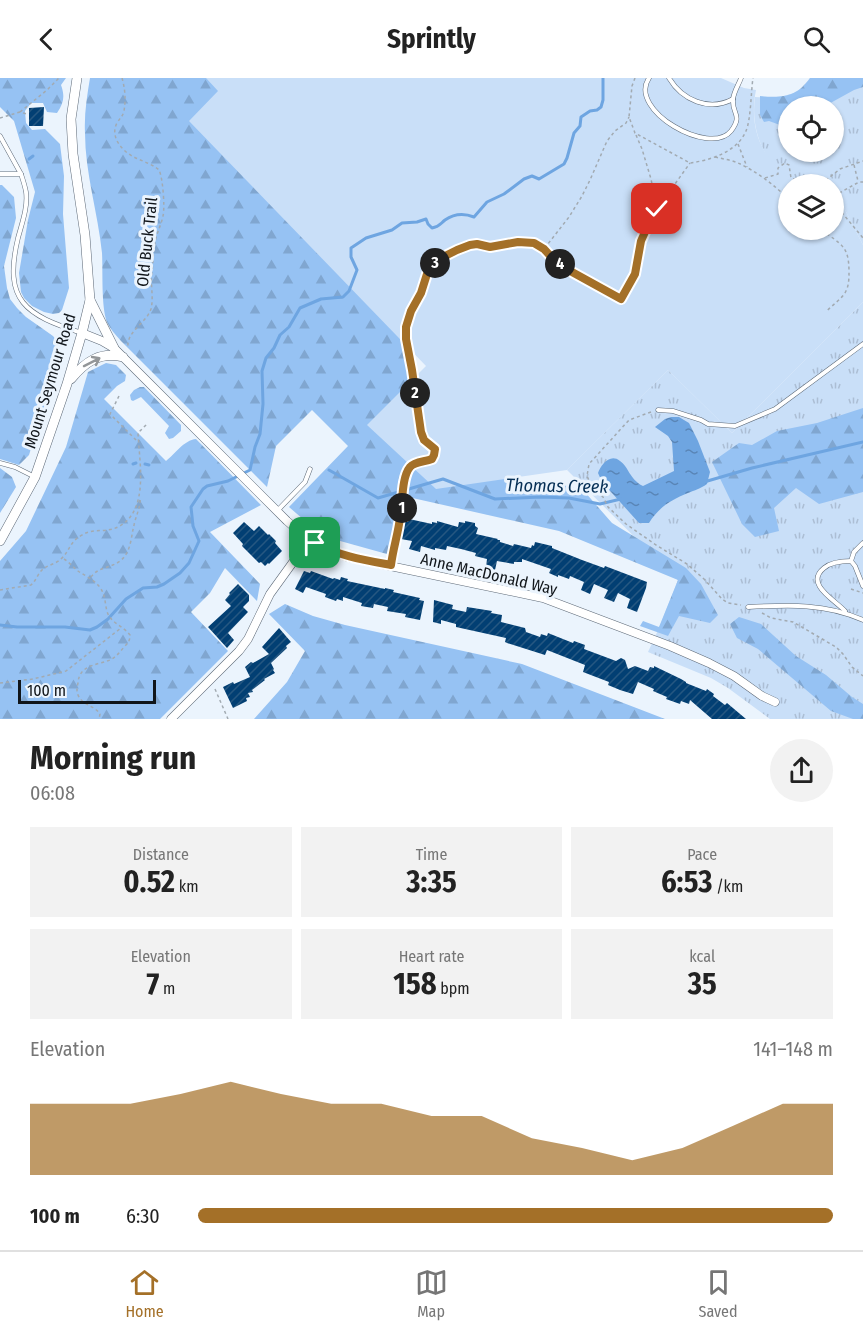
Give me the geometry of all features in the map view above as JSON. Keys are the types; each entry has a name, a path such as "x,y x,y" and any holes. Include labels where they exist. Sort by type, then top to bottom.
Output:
{"street":[{"name":"Mount Seymour Road","path":"0,541 35,477 67,384 90,300 85,235 73,154 71,119 77,78"},
{"path":"90,300 114,348"},
{"name":"Anne MacDonald Way","path":"82,333 126,353 233,467 309,540 347,557 543,598 670,646 723,670 775,702"},
{"path":"67,384 86,363 106,355 126,353"},
{"path":"171,719 239,651 248,639 270,594 309,540"}],"lane":[{"path":"649,78 644,90 652,107 667,122 692,134 715,138 729,133 738,117 733,99 741,78"},
{"path":"669,78 688,99 697,102 711,104 728,102 733,99"},
{"path":"0,136 21,174 26,193 26,204 15,256 15,288 23,303 36,314 51,323 82,333"},
{"path":"0,174 21,174"},
{"path":"658,410 673,411 708,424 735,426 775,409 863,344"},
{"path":"0,463 35,477"},
{"path":"277,511 305,482 310,469"},
{"path":"851,561 854,552 863,543"},
{"path":"851,561 863,586"},
{"path":"851,561 831,563 818,574 817,583 825,594 846,612 863,620"},
{"path":"748,607 800,605 846,612"}],"path":[{"path":"0,118 20,112 58,78"},
{"name":"Old Buck Trail","path":"122,78 125,101 122,117 114,132 117,140 128,153 156,167 161,173 164,214 154,244 150,312 132,334 126,353"},
{"path":"20,112 27,114"},
{"path":"544,249 582,196 607,141 626,123 628,117"},
{"path":"635,133 651,179 657,209"},
{"path":"738,143 747,168"},
{"path":"714,157 736,162 778,190"},
{"path":"834,174 840,169 863,161"},
{"path":"391,565 402,506 402,489 409,468 421,461 432,459 435,451 424,440 421,432 406,331 411,311 430,270 441,258 470,245 494,247 525,241 535,243 555,261 621,299 635,274 641,241 649,223 690,163"},
{"path":"764,179 778,174 778,168 785,163 789,165 790,174"},
{"path":"854,164 859,182"},
{"path":"844,190 863,182"},
{"path":"844,215 863,238"},
{"path":"826,312 846,291 849,283 848,255 837,240"},
{"path":"119,396 109,413 138,442"},
{"path":"658,410 629,420 589,464 586,471 591,485 603,497 608,507 636,532 687,564 722,599 728,603 748,607 771,618 800,625 836,647 852,667 863,676"},
{"path":"90,578 95,572 120,561 128,551 140,507 141,462 138,433 147,424"},
{"path":"0,590 31,585 43,569 63,558 73,541 82,535 91,531 108,530 123,524 134,510 140,494"},
{"path":"63,558 90,578 103,592 110,618 130,635 130,640 120,653 89,666 78,677 79,698 98,710 99,719"},
{"path":"851,589 863,593"},
{"path":"0,683 33,679 66,671 121,627"},
{"path":"210,680 228,719"}],"green space":[{"path":"0,78 66,78 61,85 63,99 57,113 47,112 43,103 31,103 25,111 26,123 32,130 45,129 60,144 64,176 63,214 69,288 59,313 44,312 32,306 21,292 19,273 35,192 14,121 0,107"},
{"path":"90,78 635,78 405,317 401,342 415,364 409,397 497,471 532,485 565,485 584,491 612,523 686,568 701,584 718,615 710,623 679,616 668,636 640,626 643,621 659,627 678,580 559,531 408,497 394,556 333,539 304,520 289,507 348,446 312,410 276,446 267,487 121,341 107,322 103,298 102,253 86,148 85,112"},
{"path":"206,78 721,78 744,88 756,90 754,119 761,144 767,155 785,174 778,174 778,240 844,240 844,208 863,245 863,302 732,433 668,370 567,470 436,489 367,425 426,366 189,121 218,91"},
{"path":"810,78 863,78 863,245 844,208 844,174 782,174 762,148 754,118 755,97 778,97 778,162 844,162 844,96 783,96 798,92"},
{"path":"810,78 863,78 863,87 843,96 782,96 794,93"},
{"path":"760,96 778,97 778,124 764,122 760,115"},
{"path":"0,185 14,197 16,218 4,266 10,299 26,317 53,336 59,343 61,353 29,455 19,465 0,459"},
{"path":"863,302 863,719 770,719 711,678 648,652 678,580 567,470 668,370 732,433"},
{"path":"106,363 116,365 126,375 125,381 104,399 166,461 184,445 196,439 261,505 210,532 260,584 257,601 225,568 210,593 191,612 228,651 160,719 0,719 0,561 26,531 66,447 88,372"},
{"path":"140,387 144,387 181,425 181,431 173,438 169,439 165,433 169,426 141,397 131,400 130,395"},
{"path":"863,408 863,492 819,504 796,488 774,508 779,531 755,537 742,524 712,462 739,443 752,445 777,431 817,423"},
{"path":"0,468 12,477 16,487 0,513"},
{"path":"285,604 313,616 345,625 522,664 665,719 254,719 287,682 305,651 269,614"},
{"path":"739,617 761,624 796,656 826,675 863,704 863,719 853,719 831,711 758,649 737,638 730,624"}],"water":[{"path":"671,417 679,417 689,423 710,472 707,484 676,498 657,513 649,523 639,523 602,482 598,473 609,459 613,458 623,464 635,480 643,486 674,471 672,442 668,436 655,427"}],"building":[{"path":"44,107 43,126 29,126 29,108"},
{"path":"409,519 432,524 437,521 458,527 459,522 475,523 478,528 476,534 498,539 500,542 513,546 514,544 531,548 535,542 552,546 552,548 582,560 647,582 646,588 637,612 627,608 630,599 618,593 614,602 604,598 608,590 594,584 590,594 581,590 584,582 570,576 569,579 558,575 558,577 549,573 551,569 522,559 522,562 514,562 514,564 497,561 495,570 486,567 487,559 461,549 447,546 446,550 435,548 435,550 421,546 420,552 409,549 412,541 401,539 405,522"},
{"path":"244,522 254,531 259,526 276,541 275,543 282,551 269,564 265,566 259,563 233,533"},
{"path":"304,571 310,573 311,571 333,579 340,580 341,577 348,579 347,581 394,590 393,592 420,598 419,600 424,601 420,620 405,617 406,614 387,611 388,607 374,604 373,608 361,606 362,603 343,597 343,601 337,599 336,601 325,597 326,594 306,587 303,593 295,589"},
{"path":"238,584 249,595 249,601 243,607 248,612 228,633 234,640 227,648 208,627 231,606 225,600"},
{"path":"434,600 453,605 452,609 466,612 467,607 492,611 491,613 502,615 501,622 525,628 526,632 540,637 541,634 547,636 548,633 585,645 584,649 616,661 621,658 625,660 628,669 635,666 648,671 654,666 686,683 706,691 707,689 714,694 713,696 725,705 727,703 746,719 712,719 690,700 689,704 681,701 680,704 666,699 667,697 653,691 654,689 638,682 633,694 620,690 608,685 609,682 583,672 585,665 547,650 545,655 507,643 506,638 456,627 456,624 441,620 441,624 433,622"},
{"path":"279,628 291,642 271,663 275,673 264,679 252,690 253,692 248,693 250,697 246,698 247,701 233,708 223,687 250,677 245,667 269,654 262,647"}],"waterway":[{"path":"0,625 90,630 108,619 126,599 143,588 157,587 180,573 189,563 199,541 193,526 191,507 203,489 228,481 250,470 260,434 263,404 262,371 266,358 300,308 321,299 343,297 349,291 357,270 351,257 351,248 366,238 392,230 402,223 426,219 432,228 456,215 474,217 487,202 504,194 524,179 532,176 539,179 564,164 574,133 580,126 581,117 601,107 603,78"},
{"path":"29,159 33,156"},
{"name":"Thomas Creek","path":"704,482 752,468 863,442"},
{"path":"145,464 149,465"},
{"name":"Thomas Creek","path":"329,470 378,498 443,479 495,499 569,498 600,504 621,499"}],"route":[{"path":"315,543 347,557 391,565 400,519 402,491 409,468 419,462 432,459 435,453 435,449 424,440 421,432 406,331 411,311 432,266 438,260 470,245 490,247 525,241 544,249 555,261 621,299 635,274 641,241 657,209"}]}
